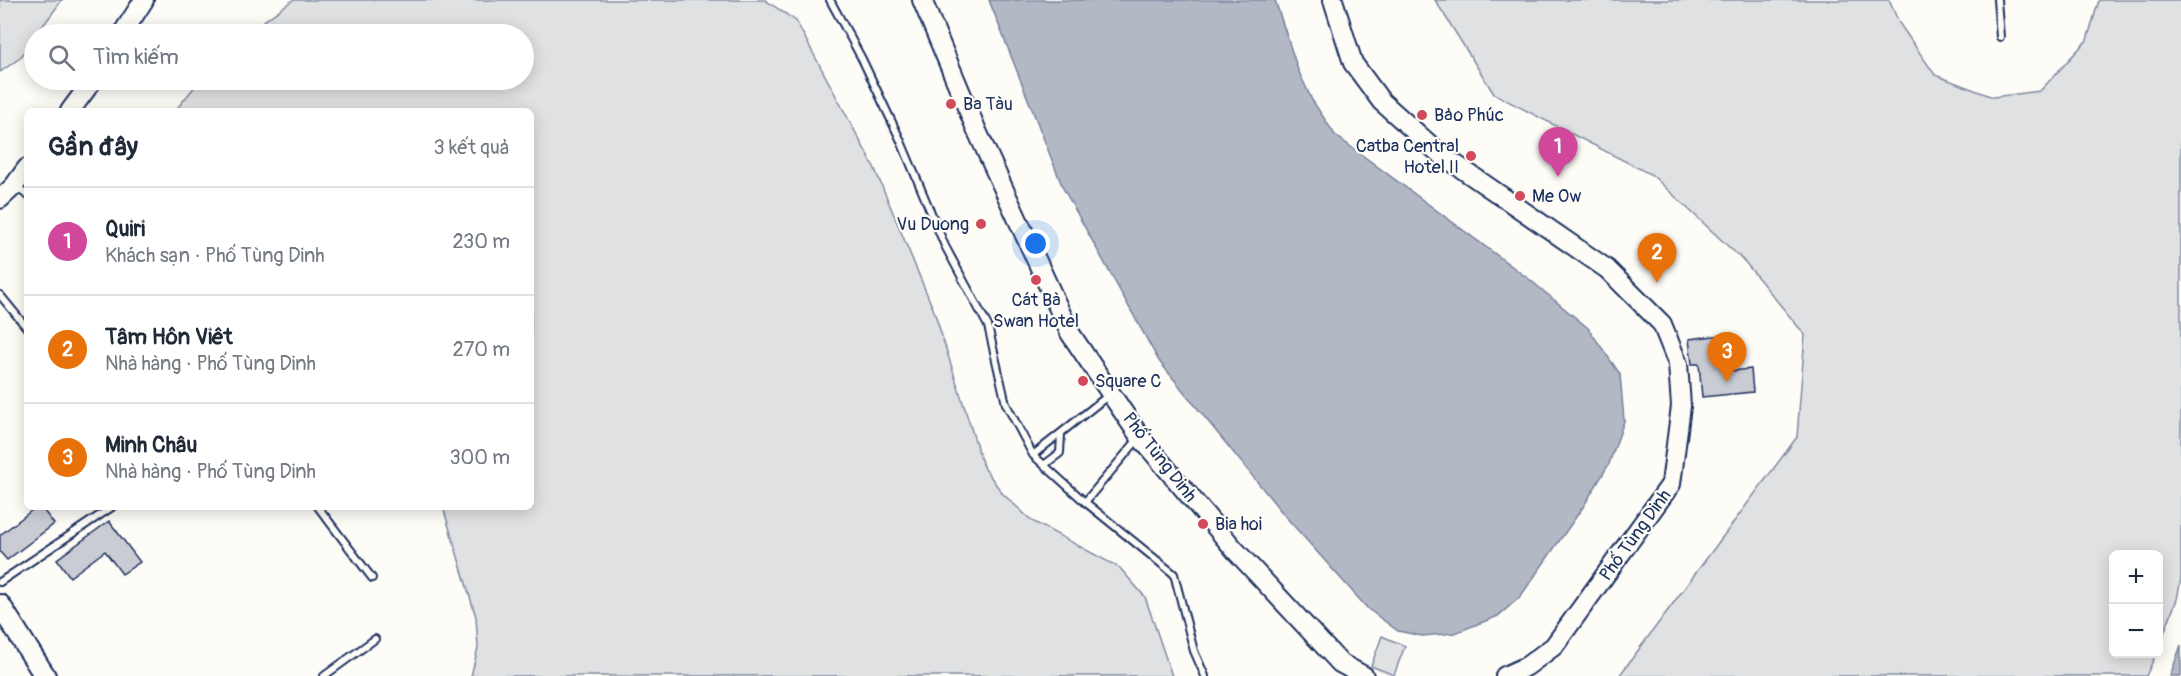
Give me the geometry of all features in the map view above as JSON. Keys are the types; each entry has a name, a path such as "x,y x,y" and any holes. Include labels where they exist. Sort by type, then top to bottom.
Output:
{"main road":[{"path":"128,24 144,0"},
{"name":"Phố Tùng Dinh","path":"922,0 977,131 1070,333 1140,437 1235,550 1340,663 1364,676"},
{"name":"Phố Tùng Dinh","path":"1333,0 1353,63 1381,101 1440,153 1607,269 1662,324 1678,363 1681,406 1671,484 1554,646 1525,671 1505,676"},
{"path":"72,108 86,90"},
{"path":"0,199 20,190"},
{"path":"0,605 45,676"}],"lane":[{"path":"830,0 862,58 900,139 945,246 988,326 1005,404 1033,455 1084,502 1174,574 1194,651 1205,676"},
{"path":"1997,0 2000,37"},
{"path":"0,295 24,324"},
{"path":"1033,455 1111,394"},
{"path":"1044,465 1060,453 1061,434"},
{"path":"1084,502 1140,437"},
{"path":"0,582 108,510"},
{"path":"320,510 372,578"},
{"path":"324,676 375,639"}],"shaded area":[{"path":"0,0 62,0 44,24 24,24 24,52 20,58 0,72"},
{"path":"293,0 765,0 796,21 874,167 934,311 983,466 1002,493 1032,521 1120,568 1145,597 1172,676 471,676 478,648 476,617 444,510 534,510 534,108 177,108 192,90 534,90 534,24 260,24"},
{"path":"989,0 1275,0 1298,70 1312,100 1335,135 1529,279 1588,328 1620,374 1624,421 1609,464 1583,507 1520,597 1498,616 1455,633 1422,636 1398,631 1368,609 1285,516 1159,361 1063,188"},
{"path":"1435,0 1889,0 1899,23 1935,75 1993,97 2040,91 2087,40 2099,0 2181,0 2181,579 2177,599 2163,636 2163,550 2109,550 2109,658 2154,658 2146,676 1619,676 1797,437 1805,335 1745,262 1652,175 1494,94"},
{"path":"1382,636 1405,646 1394,675 1371,666"},
{"path":"2181,645 2181,676 2170,676"}],"building":[{"path":"1731,334 1733,346 1726,347 1729,371 1751,369 1753,392 1702,397 1699,364 1692,364 1689,339"},
{"path":"32,510 43,510 54,524 7,560 0,552 0,535"},
{"path":"109,521 140,562 122,574 105,551 70,577 57,559"}],"place":[{"name":"Ba Tàu","path":"951,104"},
{"name":"Bảo Phúc","path":"1422,115"},
{"name":"Catba Central Hotel II","path":"1471,156"},
{"name":"Quiri","path":"1558,177"},
{"name":"Me Ow","path":"1520,196"},
{"name":"Vu Duong","path":"981,224"},
{"name":"Cát Bà Swan Hotel","path":"1036,280"},
{"name":"Tâm Hôn Viêt","path":"1657,283"},
{"name":"Square C","path":"1083,381"},
{"name":"Minh Châu","path":"1727,382"},
{"name":"Bia hoi","path":"1203,524"}]}
